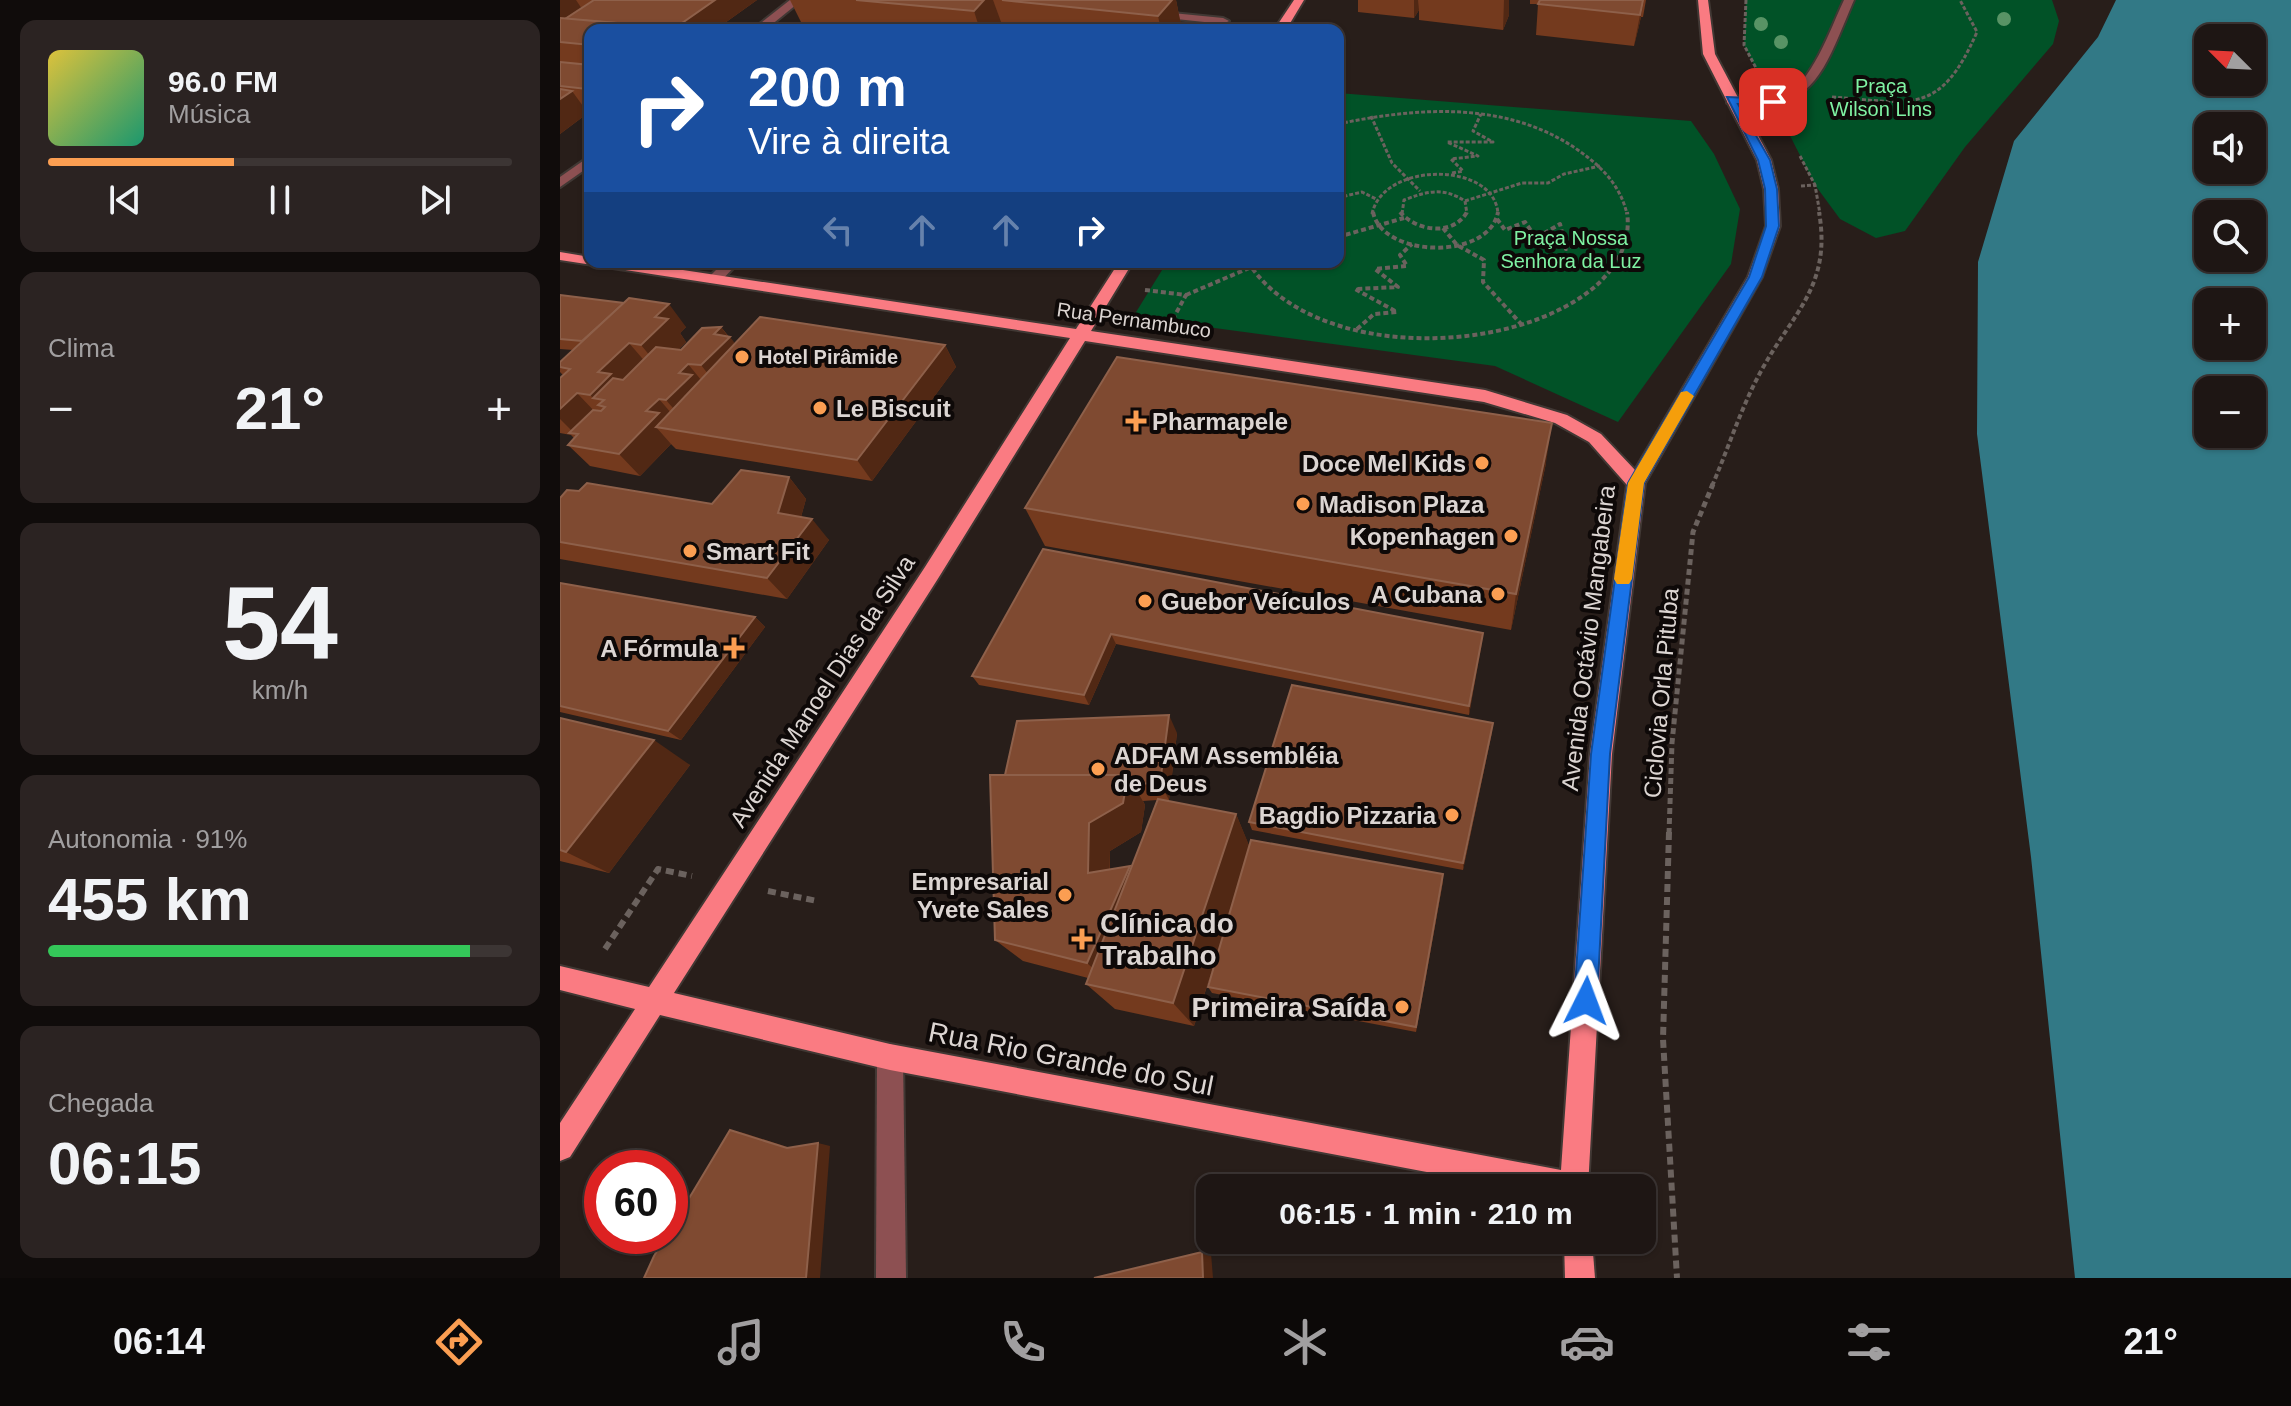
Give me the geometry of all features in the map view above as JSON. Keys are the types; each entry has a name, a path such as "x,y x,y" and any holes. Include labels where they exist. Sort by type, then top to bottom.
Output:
{"main road":[{"path":"1284,24 1299,0"},
{"name":"Avenida Octávio Mangabeira","path":"1575,1174 1601,754 1636,483 1755,277 1773,226 1771,189 1764,160 1709,54 1703,0"},
{"path":"560,256 584,260"},
{"name":"Rua Pernambuco","path":"638,268 1485,396 1561,419 1595,438 1636,483"},
{"name":"Avenida Manoel Dias da Silva","path":"560,1147 932,572 1122,268"},
{"name":"Rua Rio Grande do Sul","path":"560,978 890,1057 1506,1174"},
{"path":"1579,1254 1580,1278"}],"street":[{"path":"766,24 797,0"},
{"path":"1731,100 1773,102 1796,95 1811,77 1849,0"},
{"path":"1134,13 1223,21"},
{"path":"560,183 584,165"},
{"path":"714,280 726,268"},
{"path":"890,1057 891,1278"}],"path":[{"path":"1746,0 1744,45 1757,69"},
{"path":"1796,95 1925,101 1943,93 1968,56 1977,32 1960,0"},
{"path":"1252,268 1292,304 1356,330 1446,338 1522,325 1553,314 1589,292 1615,266 1624,247 1628,225 1625,204 1615,184 1600,166 1549,133 1481,114 1444,110 1371,116 1344,123"},
{"path":"1447,175 1466,179 1493,195 1498,207 1497,219 1482,235 1457,245 1412,244 1388,235 1378,227 1372,215 1376,199 1392,184 1408,178 1463,171 1451,159 1478,156 1447,142 1493,142 1473,131 1481,114"},
{"path":"1371,116 1392,163 1420,191"},
{"path":"1465,201 1467,214 1454,225 1443,228 1420,227 1400,212 1404,200 1420,191 1451,192 1465,201 1493,195 1522,183 1548,183 1564,174 1600,166"},
{"name":"Ciclovia Orla Pituba","path":"1677,1278 1663,1039 1672,743 1693,532 1760,373 1800,313 1822,264 1822,227 1815,185 1771,189"},
{"path":"1344,196 1362,192 1376,199"},
{"path":"1344,236 1404,218"},
{"path":"1497,219 1505,230 1525,222 1536,238 1560,224 1566,249 1589,233 1624,247"},
{"path":"1443,228 1457,245 1484,260 1483,282 1522,325"},
{"path":"1356,330 1374,314 1397,312 1355,289 1398,287 1375,269 1407,266 1400,255 1412,244"},
{"path":"1110,287 1186,295 1243,268"},
{"path":"1158,346 1186,295"}],"green space":[{"name":"Praça Wilson Lins","path":"1746,0 2052,0 2059,21 2053,44 1965,147 1905,231 1876,238 1840,219 1815,185 1744,45"},
{"name":"Praça Nossa Senhora da Luz","path":"1344,93 1691,121 1714,154 1740,209 1731,264 1618,422 1495,366 1133,317 1163,268 1344,268"}],"water":[{"path":"2116,0 2291,0 2291,1278 2075,1278 2031,857 1977,434 1978,262 2014,141 2098,37"}],"building":[{"path":"594,0 715,0 681,24 565,19"},
{"path":"856,0 984,0 974,11"},
{"path":"1002,0 1172,0 1158,16"},
{"path":"1540,0 1643,0 1640,15 1538,4"},
{"path":"560,18 629,24 584,24 584,44 560,42"},
{"path":"560,62 584,64 584,89 560,86"},
{"path":"560,89 572,91 560,99"},
{"path":"560,295 624,303 582,341 560,339"},
{"path":"629,298 669,304 655,317 668,319 641,345 629,343 598,372 611,374 590,395 577,393 560,409 560,378 570,369 560,367 560,362"},
{"name":"Le Biscuit","path":"760,317 945,345 857,460 656,427"},
{"path":"721,327 714,334 730,337 701,365 688,364 679,373 692,375 666,400 659,399 646,411 659,413 619,454 568,445 578,434 569,433 593,410 601,411 605,407 598,405 604,400 593,398 613,378 623,380 656,347 681,350 702,328"},
{"name":"Madison Plaza","path":"1117,357 1552,423 1516,594 1025,508"},
{"name":"Smart Fit","path":"741,470 789,477 778,513 812,519 767,578 560,542 560,498 567,490 579,491 587,483 712,504"},
{"name":"Guebor Veículos","path":"1043,549 1483,633 1469,706 1111,634 1084,695 972,676"},
{"path":"560,583 755,617 668,731 560,706"},
{"path":"1292,685 1493,723 1463,863 1249,822"},
{"path":"1169,715 1160,783 1133,784 1128,775 1005,775 1017,721"},
{"path":"560,718 654,740 566,852 560,850"},
{"path":"990,775 1128,775 1123,803 1089,823 1088,873 1130,866 1087,963 995,940"},
{"path":"1158,799 1236,814 1173,1003 1086,984"},
{"path":"1251,840 1443,874 1416,1027 1208,987"},
{"path":"730,1130 787,1148 818,1143 806,1278 644,1278 655,1254 688,1254 688,1200"},
{"path":"1196,1253 1202,1254 1203,1278 1094,1278"}],"slow traffic":[{"path":"1623,579 1636,483 1687,396"}],"place":[{"name":"Hotel Pirâmide","path":"742,357"},
{"name":"Le Biscuit","path":"820,408"},
{"name":"Pharmapele","path":"1136,421"},
{"name":"Doce Mel Kids","path":"1482,463"},
{"name":"Madison Plaza","path":"1303,504"},
{"name":"Kopenhagen","path":"1511,536"},
{"name":"Smart Fit","path":"690,551"},
{"name":"A Cubana","path":"1498,594"},
{"name":"Guebor Veículos","path":"1145,601"},
{"name":"A Fórmula","path":"734,648"},
{"name":"ADFAM Assembléia de Deus","path":"1098,769"},
{"name":"Bagdio Pizzaria","path":"1452,815"},
{"name":"Empresarial Yvete Sales","path":"1065,895"},
{"name":"Clínica do Trabalho","path":"1082,939"},
{"name":"Primeira Saída","path":"1402,1007"}],"route":[{"path":"1586,1001 1601,754 1636,483 1755,277 1773,226 1771,189 1764,160 1731,100 1773,102"}]}
